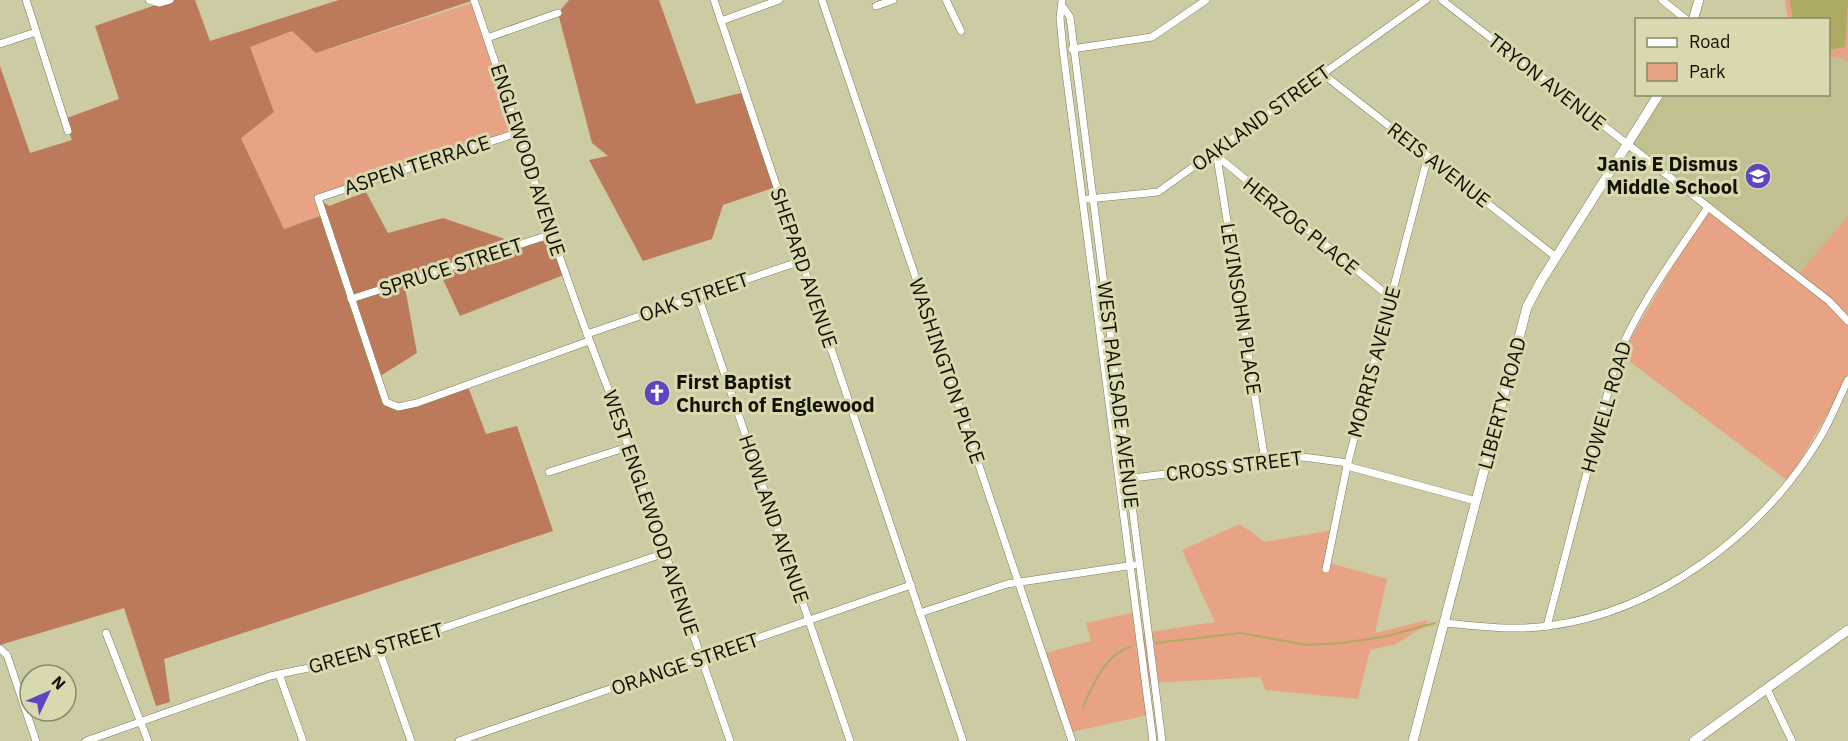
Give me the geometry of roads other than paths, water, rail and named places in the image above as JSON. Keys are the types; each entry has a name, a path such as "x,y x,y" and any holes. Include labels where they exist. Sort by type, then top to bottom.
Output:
{"main road":[{"path":"1694,18 1699,0"},
{"name":"LIBERTY ROAD","path":"1413,741 1527,307 1658,96"},
{"path":"1694,741 1848,630"}],"street":[{"path":"26,0 68,131"},
{"path":"149,0 160,3 170,0"},
{"name":"ENGLEWOOD AVENUE","path":"474,0 582,320"},
{"name":"SHEPARD AVENUE","path":"714,0 963,741"},
{"path":"721,21 779,0"},
{"name":"WASHINGTON PLACE","path":"822,0 1072,741"},
{"path":"876,6 893,0"},
{"path":"946,0 961,31"},
{"path":"1064,50 1152,37 1206,0"},
{"name":"OAKLAND STREET","path":"1083,200 1158,192 1215,155 1426,0"},
{"name":"TRYON AVENUE","path":"1442,0 1829,301 1848,321"},
{"path":"1662,0 1684,18"},
{"name":"WEST PALISADE AVENUE","path":"1063,3 1070,17 1162,741"},
{"name":"WEST PALISADE AVENUE","path":"1063,3 1060,18 1153,741"},
{"path":"487,38 558,13"},
{"path":"0,44 36,32"},
{"name":"REIS AVENUE","path":"1323,74 1556,257"},
{"name":"ASPEN TERRACE","path":"351,299 318,198 517,133"},
{"name":"HERZOG PLACE","path":"1215,155 1391,298"},
{"name":"LEVINSOHN PLACE","path":"1215,155 1266,461"},
{"name":"MORRIS AVENUE","path":"1326,568 1347,465 1428,156"},
{"name":"HOWELL ROAD","path":"1547,626 1616,361 1639,311 1708,207"},
{"name":"SPRUCE STREET","path":"351,299 552,234"},
{"name":"OAK STREET","path":"351,299 386,402 398,407 417,403 698,296 801,261"},
{"name":"HOWLAND AVENUE","path":"698,296 850,741"},
{"name":"WEST ENGLEWOOD AVENUE","path":"582,320 730,741"},
{"path":"1444,623 1497,628 1547,626 1586,619 1630,603 1683,576 1731,541 1774,499 1820,439 1848,380"},
{"path":"549,472 628,447"},
{"name":"CROSS STREET","path":"1119,480 1266,461 1319,457 1476,501"},
{"name":"GREEN STREET","path":"86,741 279,674 342,662 380,650 665,553"},
{"path":"920,613 988,589 1018,582 1140,565"},
{"name":"ORANGE STREET","path":"459,741 911,585"},
{"path":"106,633 148,741"},
{"path":"0,649 7,655 36,741"},
{"path":"380,650 411,741"},
{"path":"279,674 303,741"},
{"path":"1767,689 1792,741"}],"waterway":[{"path":"1156,643 1240,633 1307,645 1341,643 1383,637 1435,623"},
{"path":"1083,707 1107,663 1122,650 1131,647"}],"place":[{"name":"Janis E Dismus Middle School","path":"1758,176"},
{"name":"First Baptist Church of Englewood","path":"657,393"}]}
